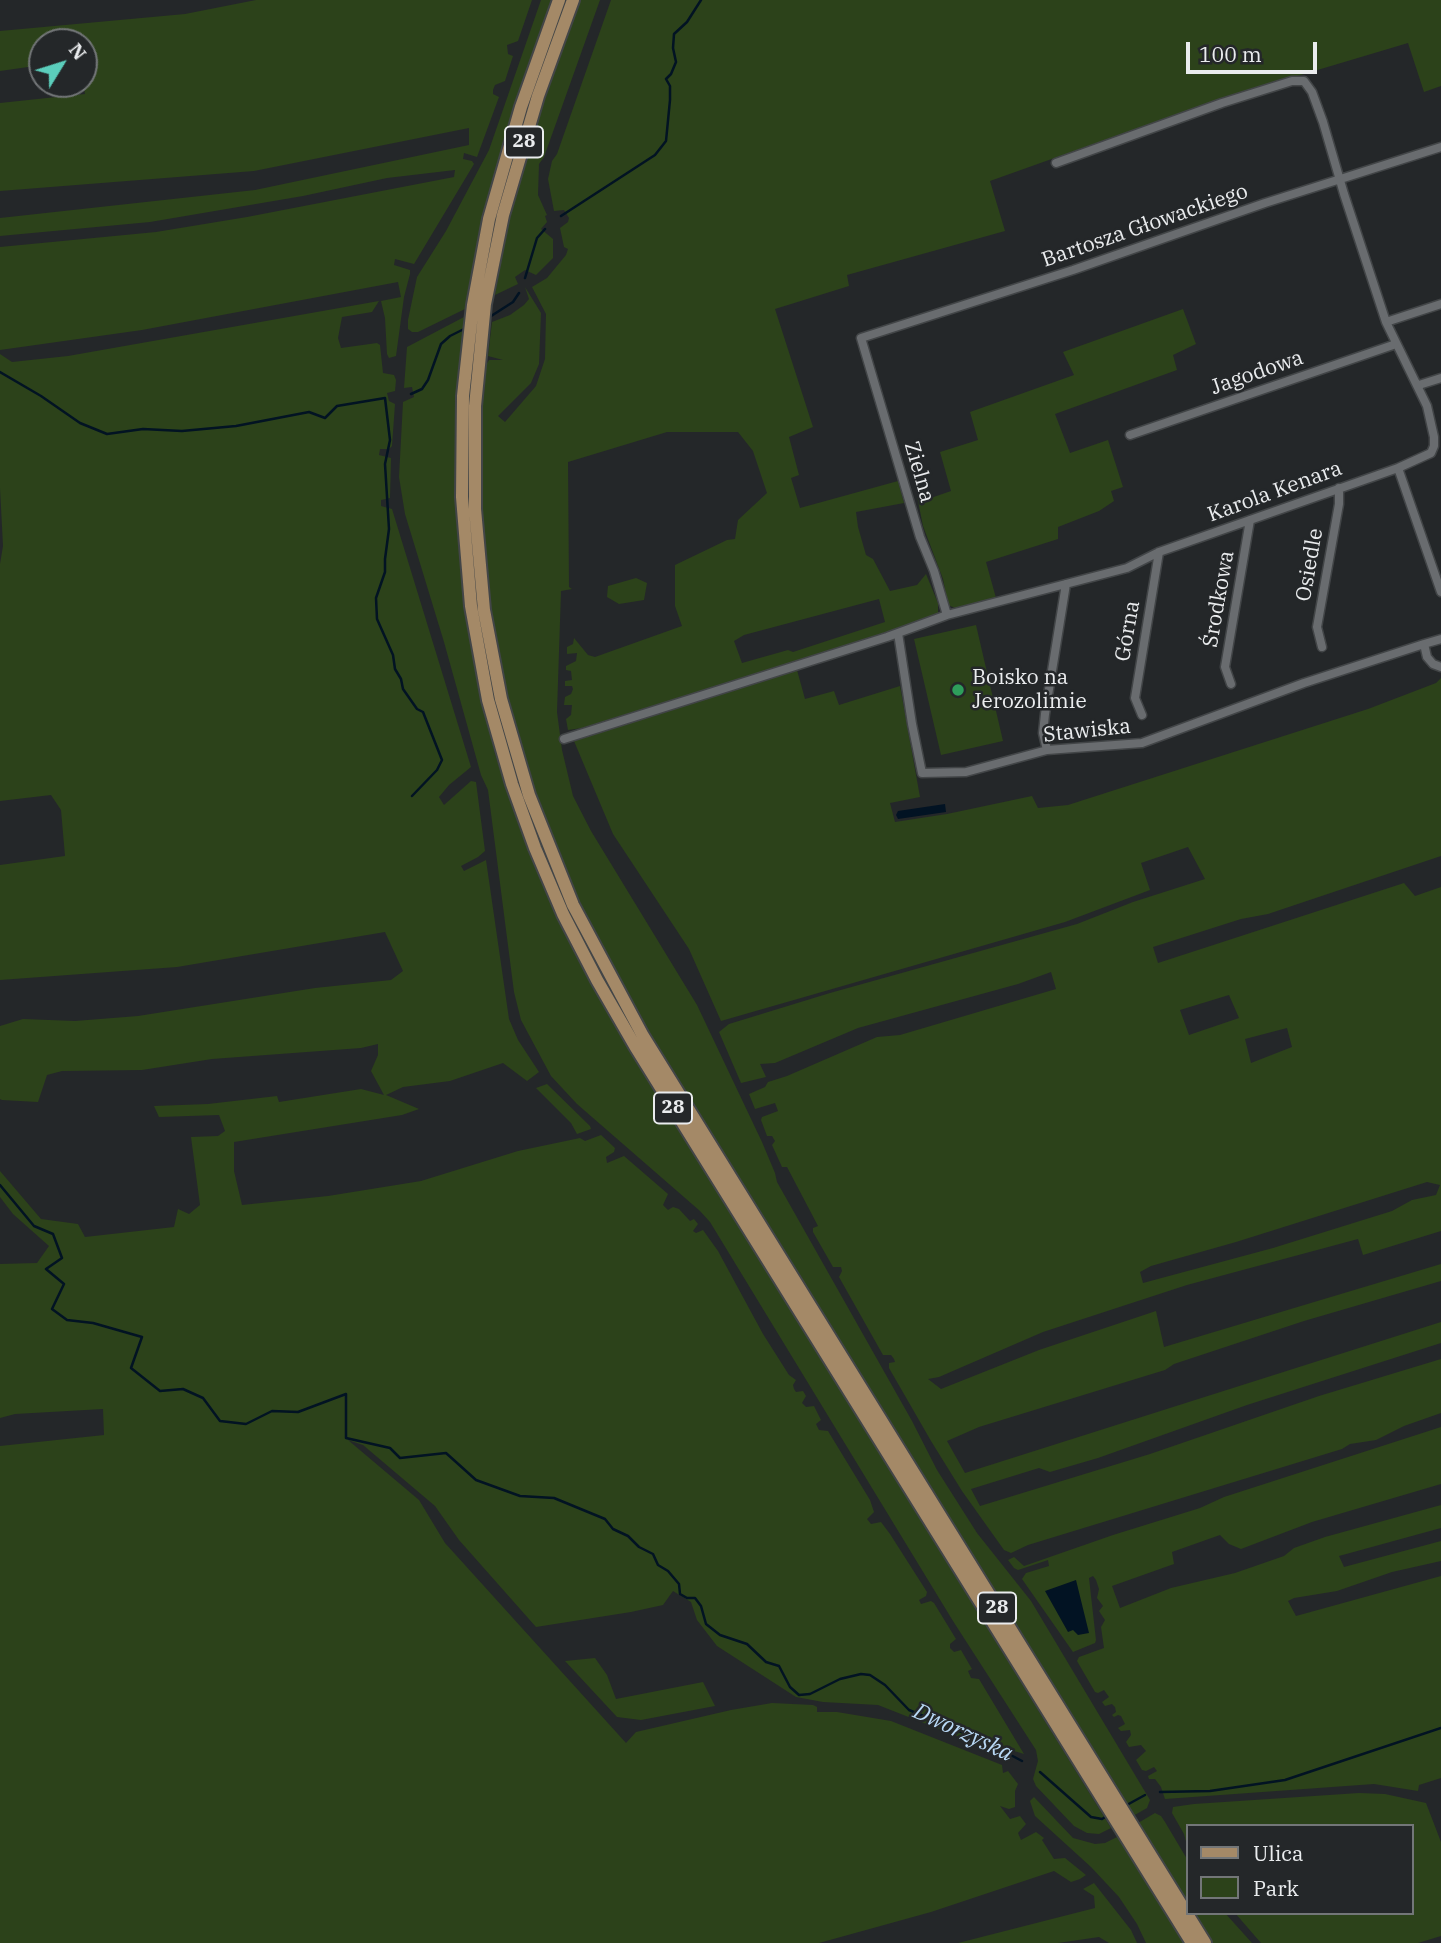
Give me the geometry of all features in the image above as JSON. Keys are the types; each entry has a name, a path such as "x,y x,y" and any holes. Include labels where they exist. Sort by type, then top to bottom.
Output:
{"main road":[{"name":"28","path":"559,0 499,179 461,429 466,561 474,625 488,700 525,823 545,874 583,953 646,1064 1099,1784 1186,1912"},
{"name":"28","path":"482,286 522,149 573,0"},
{"name":"28","path":"1099,1784 1158,1890 1192,1943"},
{"name":"28","path":"1188,1915 1205,1943"}],"street":[{"name":"Karola Kenara","path":"564,739 947,615 1127,568 1159,552 1398,468 1431,453 1434,446 1432,424 1419,385 1386,321 1308,85 1298,80 1222,103 1056,163"},
{"name":"Bartosza Głowackiego","path":"861,338 1441,147"},
{"path":"1386,321 1441,304"},
{"name":"Zielna","path":"861,338 920,537 934,571 947,615"},
{"name":"Jagodowa","path":"1130,435 1396,344"},
{"path":"1419,385 1441,378"},
{"path":"1398,468 1441,592"},
{"name":"Osiedle","path":"1322,647 1317,626 1339,504 1339,488"},
{"name":"Środkowa","path":"1231,684 1225,667 1251,520"},
{"name":"Górna","path":"1142,715 1135,698 1159,552"},
{"path":"1047,750 1043,733 1045,714 1066,584"},
{"name":"Stawiska","path":"898,633 922,773 966,772 1047,750 1142,743 1304,683 1441,639"},
{"path":"1424,644 1427,657 1433,664 1441,667"}],"green space":[{"path":"256,0 532,0 518,41 507,45 508,54 513,56 505,81 495,85 493,90 493,94 499,97 477,157 464,153 463,159 474,164 414,264 395,259 394,265 410,270 396,356 389,358 387,354 381,301 401,297 398,282 142,330 0,350 0,247 156,232 454,177 455,170 387,178 303,196 150,222 0,236 0,218 255,190 469,145 469,128 254,171 0,191 0,103 47,98 98,98 98,28 33,28 185,14"},
{"path":"541,0 554,0 478,240 465,309 418,332 412,332 408,329 408,320 417,277 446,231 489,150"},
{"path":"579,0 600,0 544,157 539,164 538,195 547,215 547,222 541,229 553,239 553,258 536,275 525,270 515,277 518,284 495,295 508,224 524,161"},
{"path":"611,0 1441,0 1441,86 1424,92 1408,43 1217,100 990,181 1005,231 847,275 849,286 775,309 813,427 789,437 799,475 791,478 800,508 898,481 904,503 856,512 858,527 866,555 873,559 890,591 917,585 926,574 938,603 938,613 934,616 833,650 582,728 568,730 566,719 571,715 572,705 564,705 565,697 571,694 573,689 572,686 565,686 565,681 572,680 571,671 566,670 566,666 576,661 577,653 567,654 567,647 573,644 574,638 588,655 595,657 682,626 675,606 675,565 727,540 735,539 738,520 767,493 753,451 738,432 667,432 568,462 569,587 572,589 561,591 557,712 562,750 573,796 591,831 697,1005 762,1142 777,1182 937,1470 977,1533 1031,1601 1150,1800 1147,1808 1133,1816 633,1007 589,924 556,851 528,776 503,683 488,593 481,513 481,394 484,395 486,365 489,360 503,360 488,356 492,322 510,315 524,305 529,299 525,287 541,313 539,364 531,383 498,416 505,422 536,386 545,359 546,314 532,287 547,278 568,249 564,247 560,228 569,218 564,210 554,211 548,179 552,161 557,154","holes":["879,599 885,622 793,652 788,650 742,663 734,641 744,635"]},
{"path":"28,28 28,67 0,71 0,31"},
{"path":"379,301 372,312 342,317 338,338 341,348 377,343 380,345 383,373 394,375 396,380 395,391 387,393 389,401 395,404 392,446 389,449 380,449 379,455 391,458 390,498 381,500 381,506 392,509 471,767 439,797 444,805 471,781 476,782 485,851 461,866 464,871 486,860 509,1019 518,1040 539,1072 527,1081 503,1063 450,1081 403,1087 386,1095 419,1109 402,1115 234,1142 234,1171 242,1205 328,1196 421,1181 518,1151 580,1138 585,1141 601,1135 615,1148 614,1152 606,1157 607,1163 624,1156 668,1194 663,1205 668,1210 673,1207 679,1209 690,1221 694,1219 698,1224 693,1231 696,1233 703,1230 718,1251 763,1334 789,1375 796,1380 794,1389 796,1392 803,1391 806,1396 802,1403 806,1407 814,1406 821,1420 816,1424 819,1430 828,1431 870,1500 874,1512 867,1519 871,1524 881,1522 890,1534 927,1592 926,1596 919,1600 921,1604 931,1601 934,1603 956,1639 950,1644 950,1648 954,1652 961,1650 972,1669 968,1671 971,1678 979,1679 1024,1754 1011,1750 1004,1760 957,1736 878,1705 823,1702 796,1697 717,1646 697,1620 691,1602 673,1591 663,1605 536,1627 459,1540 435,1506 363,1445 348,1440 419,1500 445,1543 626,1743 636,1732 772,1703 813,1705 817,1707 817,1712 837,1712 891,1721 1002,1765 1003,1773 1008,1771 1018,1784 1015,1807 1009,1809 1000,1806 1010,1819 1020,1816 1026,1824 1018,1833 1021,1840 1036,1832 1044,1838 1042,1840 1054,1859 1065,1858 1086,1875 1080,1879 1071,1882 1054,1871 931,1912 819,1943 0,1943 0,1446 104,1435 103,1409 15,1414 0,1418 0,1264 37,1263 49,1246 13,1214 0,1197 0,1171 41,1219 78,1224 85,1237 174,1227 178,1209 189,1214 200,1205 191,1137 218,1136 225,1131 219,1115 159,1117 154,1106 208,1104 277,1096 279,1102 361,1089 384,1095 371,1071 378,1055 378,1044 361,1048 212,1059 142,1070 62,1071 47,1075 38,1102 2,1100 0,1026 23,1019 75,1021 138,1016 315,988 391,980 403,971 385,932 177,967 0,980 0,865 65,856 61,810 51,795 0,801 0,564 3,546 0,354 12,362 68,356"},
{"path":"1183,309 1196,344 1173,355 1177,370 1055,414 1070,453 1108,440 1123,487 1111,491 1114,501 1099,511 1058,527 1058,539 986,562 996,598 955,608 948,605 943,579 923,526 917,496 925,500 951,491 940,452 978,440 970,412 1074,375 1063,352"},
{"path":"464,317 455,422 456,515 463,594 472,651 495,754 536,868 573,947 625,1042 1111,1828 1099,1834 1087,1833 1074,1826 1036,1786 1033,1779 1038,1761 1036,1750 953,1621 710,1222 577,1104 551,1076 521,1020 514,992 488,790 481,775 405,514 399,477 403,402 414,397 412,387 404,388 407,347"},
{"path":"636,578 647,583 644,600 619,604 607,597 608,586"},
{"name":"Boisko na Jerozolimie","path":"976,625 1003,741 941,755 914,639"},
{"path":"797,670 805,699 834,691 839,705 900,686 920,797 890,803 895,822 1032,796 1038,808 1068,805 1368,709 1436,683 1441,678 1441,856 1268,914 1241,919 1153,947 1158,963 1404,883 1415,896 1441,887 1441,1231 1363,1255 1358,1239 1187,1285 1043,1332 939,1377 928,1379 941,1389 1039,1350 1156,1311 1164,1347 1441,1264 1441,1281 1304,1321 1174,1364 1165,1370 979,1427 947,1441 965,1473 1441,1322 1441,1343 1247,1405 1098,1458 1050,1472 1039,1468 971,1489 980,1506 1150,1454 1319,1396 1441,1359 1441,1413 1404,1426 1376,1440 1350,1444 1342,1449 1028,1545 1011,1553 1004,1550 931,1441 889,1368 889,1363 895,1362 894,1359 891,1355 883,1355 839,1277 841,1267 833,1267 813,1232 813,1228 818,1226 787,1167 782,1167 772,1145 775,1141 772,1136 767,1136 761,1120 762,1117 778,1111 775,1103 755,1109 749,1094 765,1087 768,1082 877,1037 900,1035 1056,989 1051,972 1018,984 858,1028 775,1063 760,1064 766,1077 741,1083 719,1032 729,1024 1077,924 1133,902 1205,879 1188,847 1141,863 1150,890 1065,922 721,1021 689,949 613,834 574,741","holes":["1229,995 1239,1018 1189,1035 1180,1010","1287,1028 1292,1047 1251,1063 1245,1039","1427,1182 1440,1185 1436,1195 1412,1200 1392,1211 1273,1248 1143,1283 1140,1272 1151,1266"]},
{"path":"547,1084 591,1129 577,1134 571,1123 536,1088"},
{"path":"1441,1427 1441,1484 1312,1522 1241,1549 1229,1544 1220,1535 1172,1552 1174,1564 1112,1586 1120,1608 1171,1588 1235,1573 1284,1556 1294,1548 1325,1537 1441,1505 1441,1528 1339,1556 1344,1567 1441,1541 1441,1561 1392,1572 1337,1591 1288,1601 1296,1616 1441,1576 1441,1778 1419,1785 1418,1791 1374,1784 1165,1799 1161,1787 1155,1779 1149,1779 1148,1776 1157,1771 1154,1767 1142,1770 1136,1760 1146,1751 1141,1745 1129,1747 1126,1742 1131,1735 1130,1730 1121,1731 1118,1728 1125,1724 1121,1716 1112,1715 1116,1712 1115,1707 1112,1704 1105,1706 1102,1702 1109,1697 1104,1690 1095,1692 1077,1661 1079,1657 1104,1648 1101,1627 1105,1620 1099,1611 1103,1606 1097,1598 1099,1589 1096,1580 1093,1576 1089,1578 1096,1640 1095,1643 1073,1652 1022,1579 1026,1573 1049,1566 1048,1560 1018,1570 1008,1560 1014,1557 1024,1566 1200,1508 1224,1497"},
{"path":"595,1658 607,1675 616,1699 703,1682 715,1706 641,1720 617,1717 565,1661"},
{"path":"1359,1793 1385,1794 1426,1803 1441,1842 1441,1936 1418,1943 1261,1943 1237,1915 1413,1915 1413,1824 1186,1824 1186,1841 1172,1813 1173,1807"},
{"path":"1034,1797 1073,1838 1095,1844 1117,1837 1186,1943 1146,1943 1119,1897 1091,1867 1035,1816 1030,1801"},
{"path":"1155,1813 1161,1816 1186,1857 1186,1903 1138,1823"},
{"path":"1094,1883 1131,1930 1137,1943 1109,1943 1099,1937 1058,1943 958,1943 1095,1908 1094,1896 1083,1889"},
{"path":"1193,1915 1227,1915 1252,1943 1211,1943"}],"water":[{"path":"945,804 946,812 898,819 896,815 898,811"},
{"path":"1076,1580 1089,1633 1078,1635 1073,1630 1068,1632 1045,1591"}],"waterway":[{"path":"561,216 655,155 666,141 670,100 670,86 666,79 676,62 674,34 687,22 701,0"},
{"path":"525,278 537,238 545,229"},
{"path":"488,318 513,302 519,293"},
{"path":"411,394 422,389 428,380 441,344 466,328"},
{"path":"0,372 80,423 107,434 143,429 182,431 236,426 309,412 325,418 337,406 385,398 390,440 385,464 389,529 385,572 376,598 377,619 393,655 403,689 417,709 423,712 442,760 437,770 412,796"},
{"name":"Dworzyska","path":"0,1185 34,1226 53,1234 62,1258 46,1269 64,1284 52,1309 67,1320 93,1323 142,1337 131,1368 160,1391 183,1389 203,1398 220,1421 246,1424 272,1411 298,1412 346,1394 346,1438 390,1448 400,1458 446,1453 476,1480 520,1496 554,1498 605,1519 613,1529 653,1554 658,1565 668,1571 679,1584 680,1594 695,1598 701,1606 706,1624 720,1635 747,1644 766,1662 779,1666 790,1687 799,1695 810,1694 840,1679 861,1674 870,1675 885,1685 909,1710 988,1743 1022,1761"},
{"name":"Dworzyska","path":"1160,1792 1210,1791 1285,1780 1441,1728"},
{"name":"Dworzyska","path":"1040,1772 1091,1817 1102,1819 1107,1816"},
{"name":"Dworzyska","path":"1125,1806 1145,1795"}],"place":[{"name":"Boisko na Jerozolimie","path":"958,690"}]}
